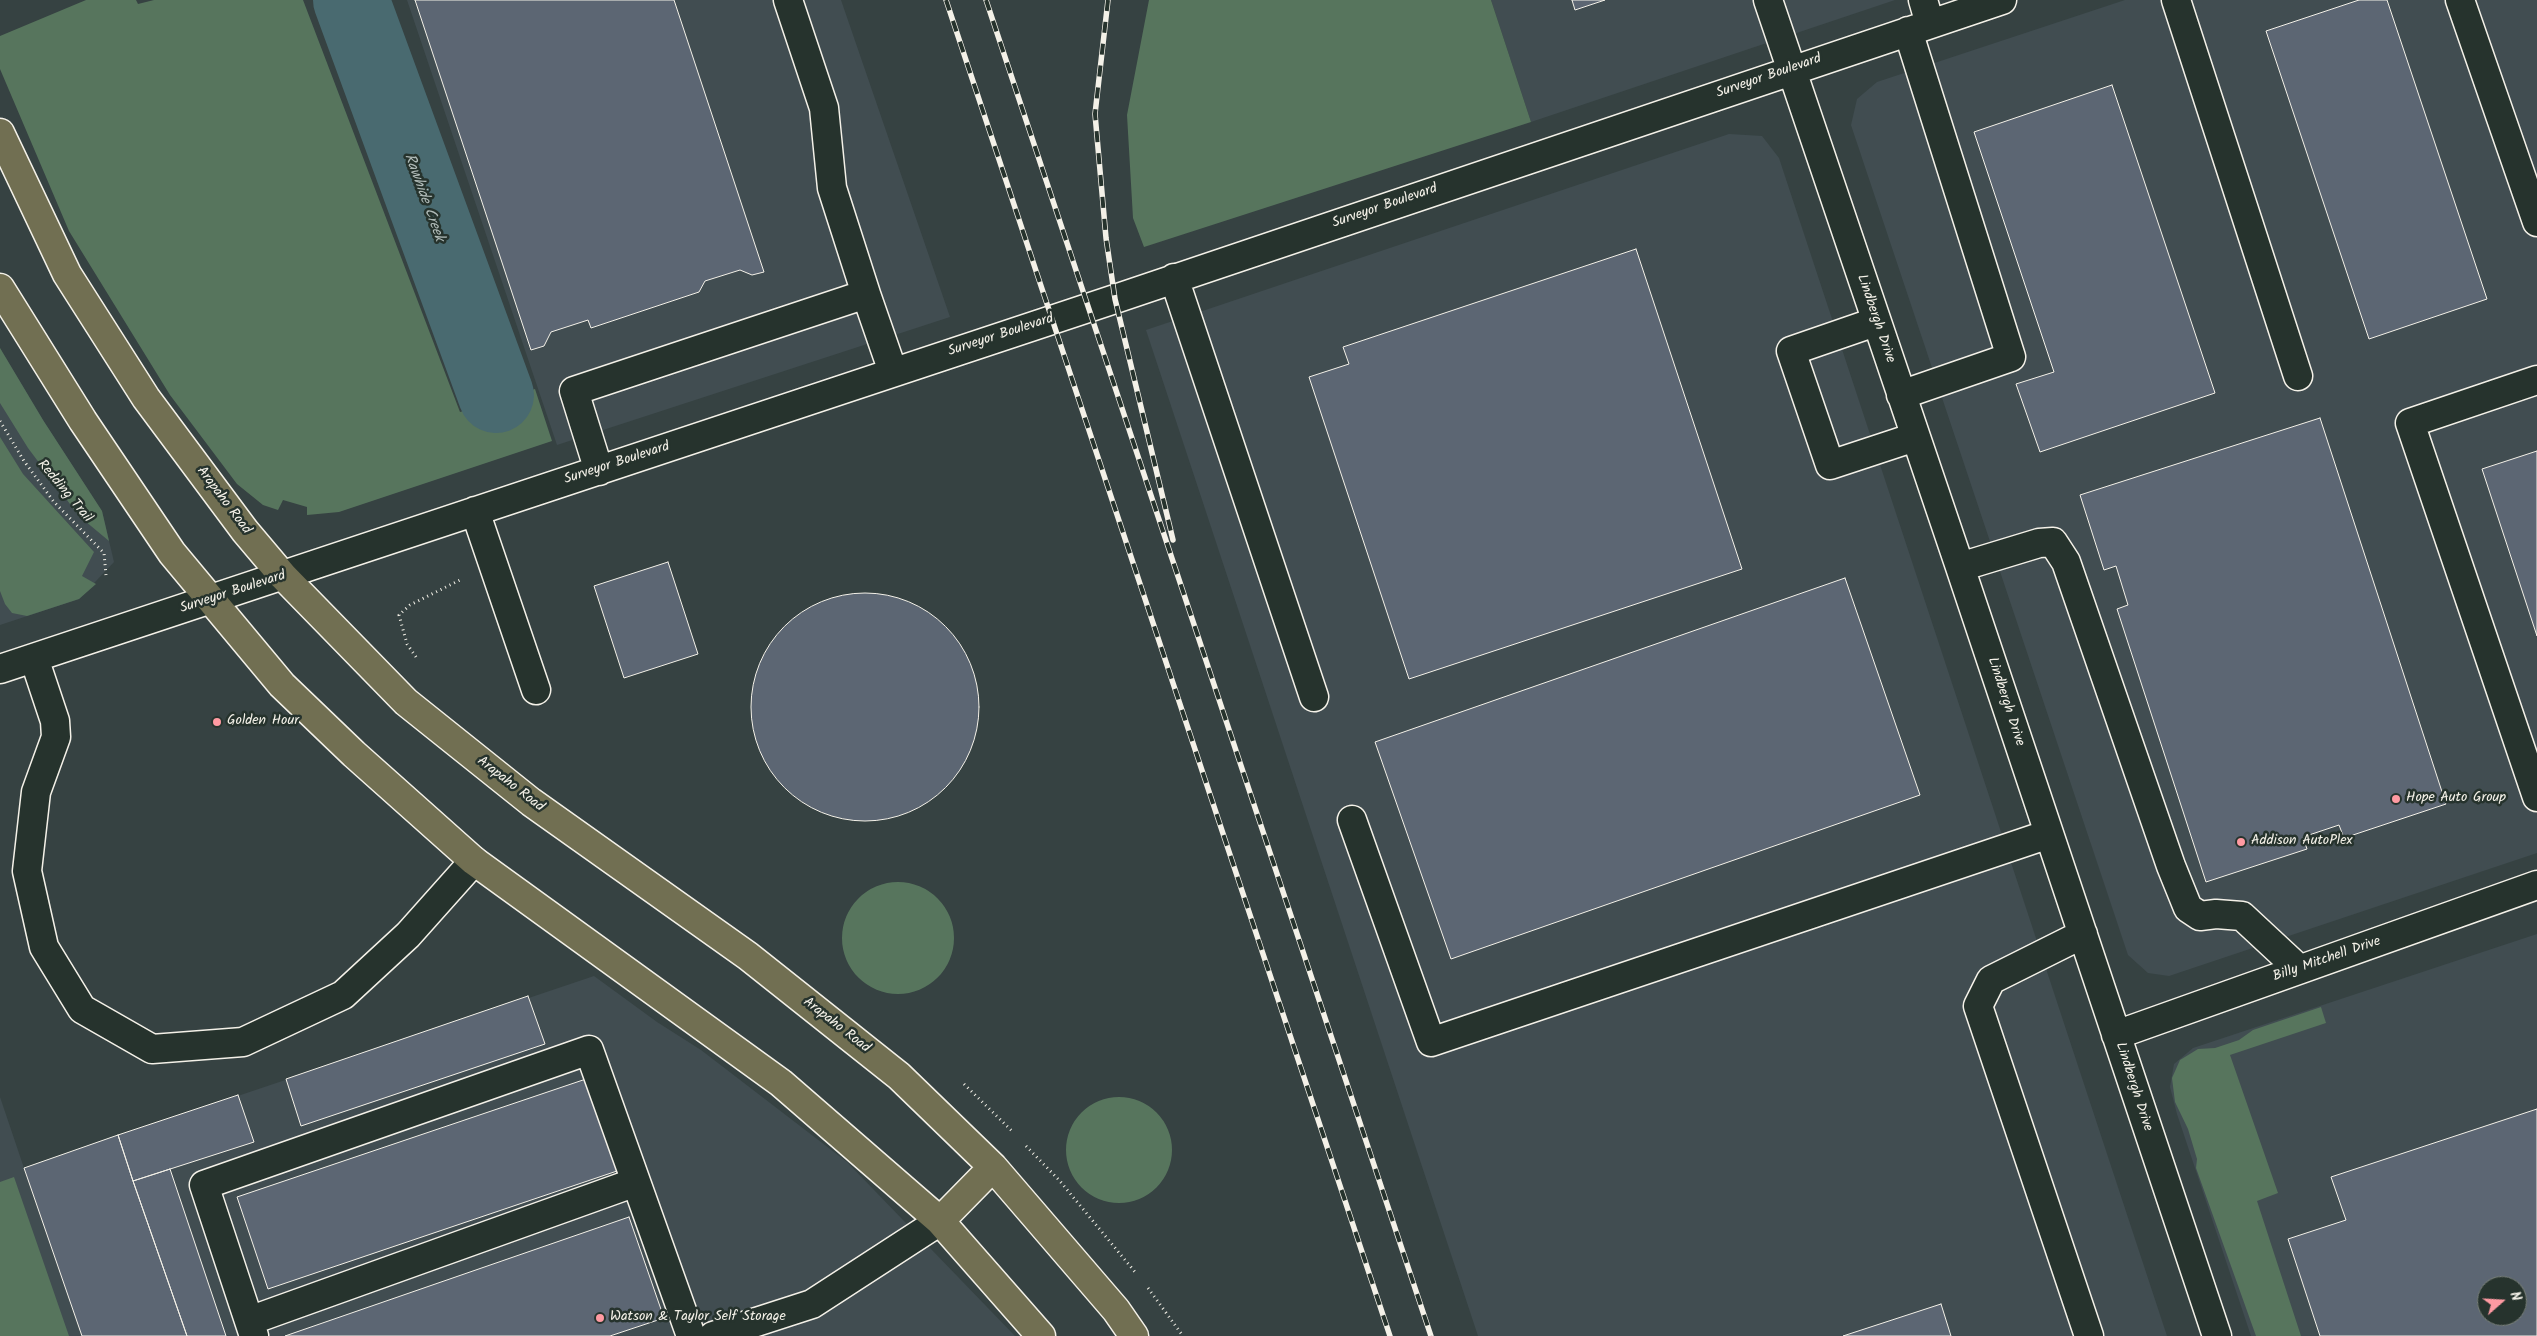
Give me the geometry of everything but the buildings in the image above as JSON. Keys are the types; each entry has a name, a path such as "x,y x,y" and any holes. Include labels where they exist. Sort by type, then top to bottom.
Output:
{"main road":[{"name":"Arapaho Road","path":"0,133 67,274 146,398 245,531 283,576 406,702 531,802 748,956 884,1064 993,1167 1116,1310 1134,1336"},
{"path":"0,288 83,421 172,553 282,685 354,754 474,861 781,1083 940,1221 1041,1336"},
{"path":"940,1221 993,1167"}],"street":[{"path":"788,0 824,108 832,188 866,294 894,372"},
{"name":"Lindbergh Drive","path":"1768,0 2217,1336"},
{"name":"Surveyor Boulevard","path":"0,669 894,372 1791,70 1920,18 2002,0"},
{"path":"2176,0 2298,376"},
{"path":"2460,0 2537,222"},
{"path":"1901,395 2011,357 1920,18"},
{"path":"1174,278 1314,697"},
{"path":"599,470 574,391 866,294"},
{"path":"1876,322 1791,351 1830,465 1915,437"},
{"path":"2535,785 2410,423 2537,380"},
{"path":"475,511 536,690"},
{"path":"1960,567 2038,543 2053,542 2066,562 2171,866 2188,908 2200,916 2216,914 2242,916 2299,969"},
{"path":"34,658 55,721 56,737 36,792 27,871 44,947 82,1009 152,1049 243,1042 343,995 408,935 474,861"},
{"path":"1352,820 1431,1042 2049,834"},
{"name":"Billy Mitchell Drive","path":"2116,1035 2537,885"},
{"path":"2083,934 1991,980 1978,1006 2089,1336"},
{"path":"636,1182 252,1329 204,1185 589,1050 691,1336"},
{"path":"713,1336 812,1304 940,1221"}],"path":[{"name":"Redding Trail","path":"0,421 24,461 54,502 104,553 106,575"}],"shaded area":[{"path":"407,0 841,0 950,317 557,445"},
{"path":"1491,0 1895,0 1531,122"},
{"path":"2125,0 2537,0 2537,853 2169,976 2148,973 2128,955 1851,125 1857,99 1877,82"},
{"path":"1729,134 1762,136 1779,158 2167,1336 1478,1336 1146,330"},
{"path":"0,348 43,420 102,511 114,562 79,599 0,625"},
{"path":"2537,934 2537,1336 2251,1336 2177,1114 2170,1087 2174,1064 2193,1048"},
{"path":"594,976 657,1022 701,1050 847,1162 1015,1336 0,1336 0,1097 24,1168"}],"green space":[{"path":"86,0 136,0 138,4 154,0 303,0 460,412 535,389 552,441 339,512 307,515 307,507 283,500 278,510 263,505 237,484 170,395 69,231 0,69 0,36"},
{"path":"1149,0 1491,0 1531,122 1144,247 1133,218 1127,115"},
{"path":"0,348 43,420 102,511 109,541 79,516 28,448 0,403"},
{"path":"0,437 23,474 94,552 82,576 96,584 79,599 27,616 12,613 5,604 0,591"},
{"path":"898,882 919,886 937,899 950,917 954,938 950,959 937,977 919,990 898,994 877,990 859,977 846,959 842,938 846,917 859,899 877,886"},
{"path":"2321,1007 2326,1023 2230,1055 2278,1193 2257,1201 2301,1336 2256,1336 2196,1168 2197,1159 2188,1129 2175,1102 2172,1078 2180,1060 2198,1049 2215,1048 2239,1040 2253,1030"},
{"path":"1119,1097 1139,1101 1156,1113 1168,1130 1172,1150 1168,1170 1156,1187 1139,1199 1119,1203 1099,1199 1082,1187 1070,1170 1066,1150 1070,1130 1082,1113 1099,1101"},
{"path":"14,1177 69,1336 0,1336 0,1182"}],"waterway":[{"name":"Rawhide Creek","path":"351,0 496,395"}],"railway":[{"path":"946,0 1390,1336"},
{"path":"986,0 1431,1336"},
{"path":"1108,0 1095,114 1106,238 1115,299 1173,540"}],"place":[{"name":"Golden Hour","path":"217,722"},
{"name":"Hope Auto Group","path":"2396,799"},
{"name":"Addison AutoPlex","path":"2241,842"},
{"name":"Watson & Taylor Self Storage","path":"600,1318"}]}
